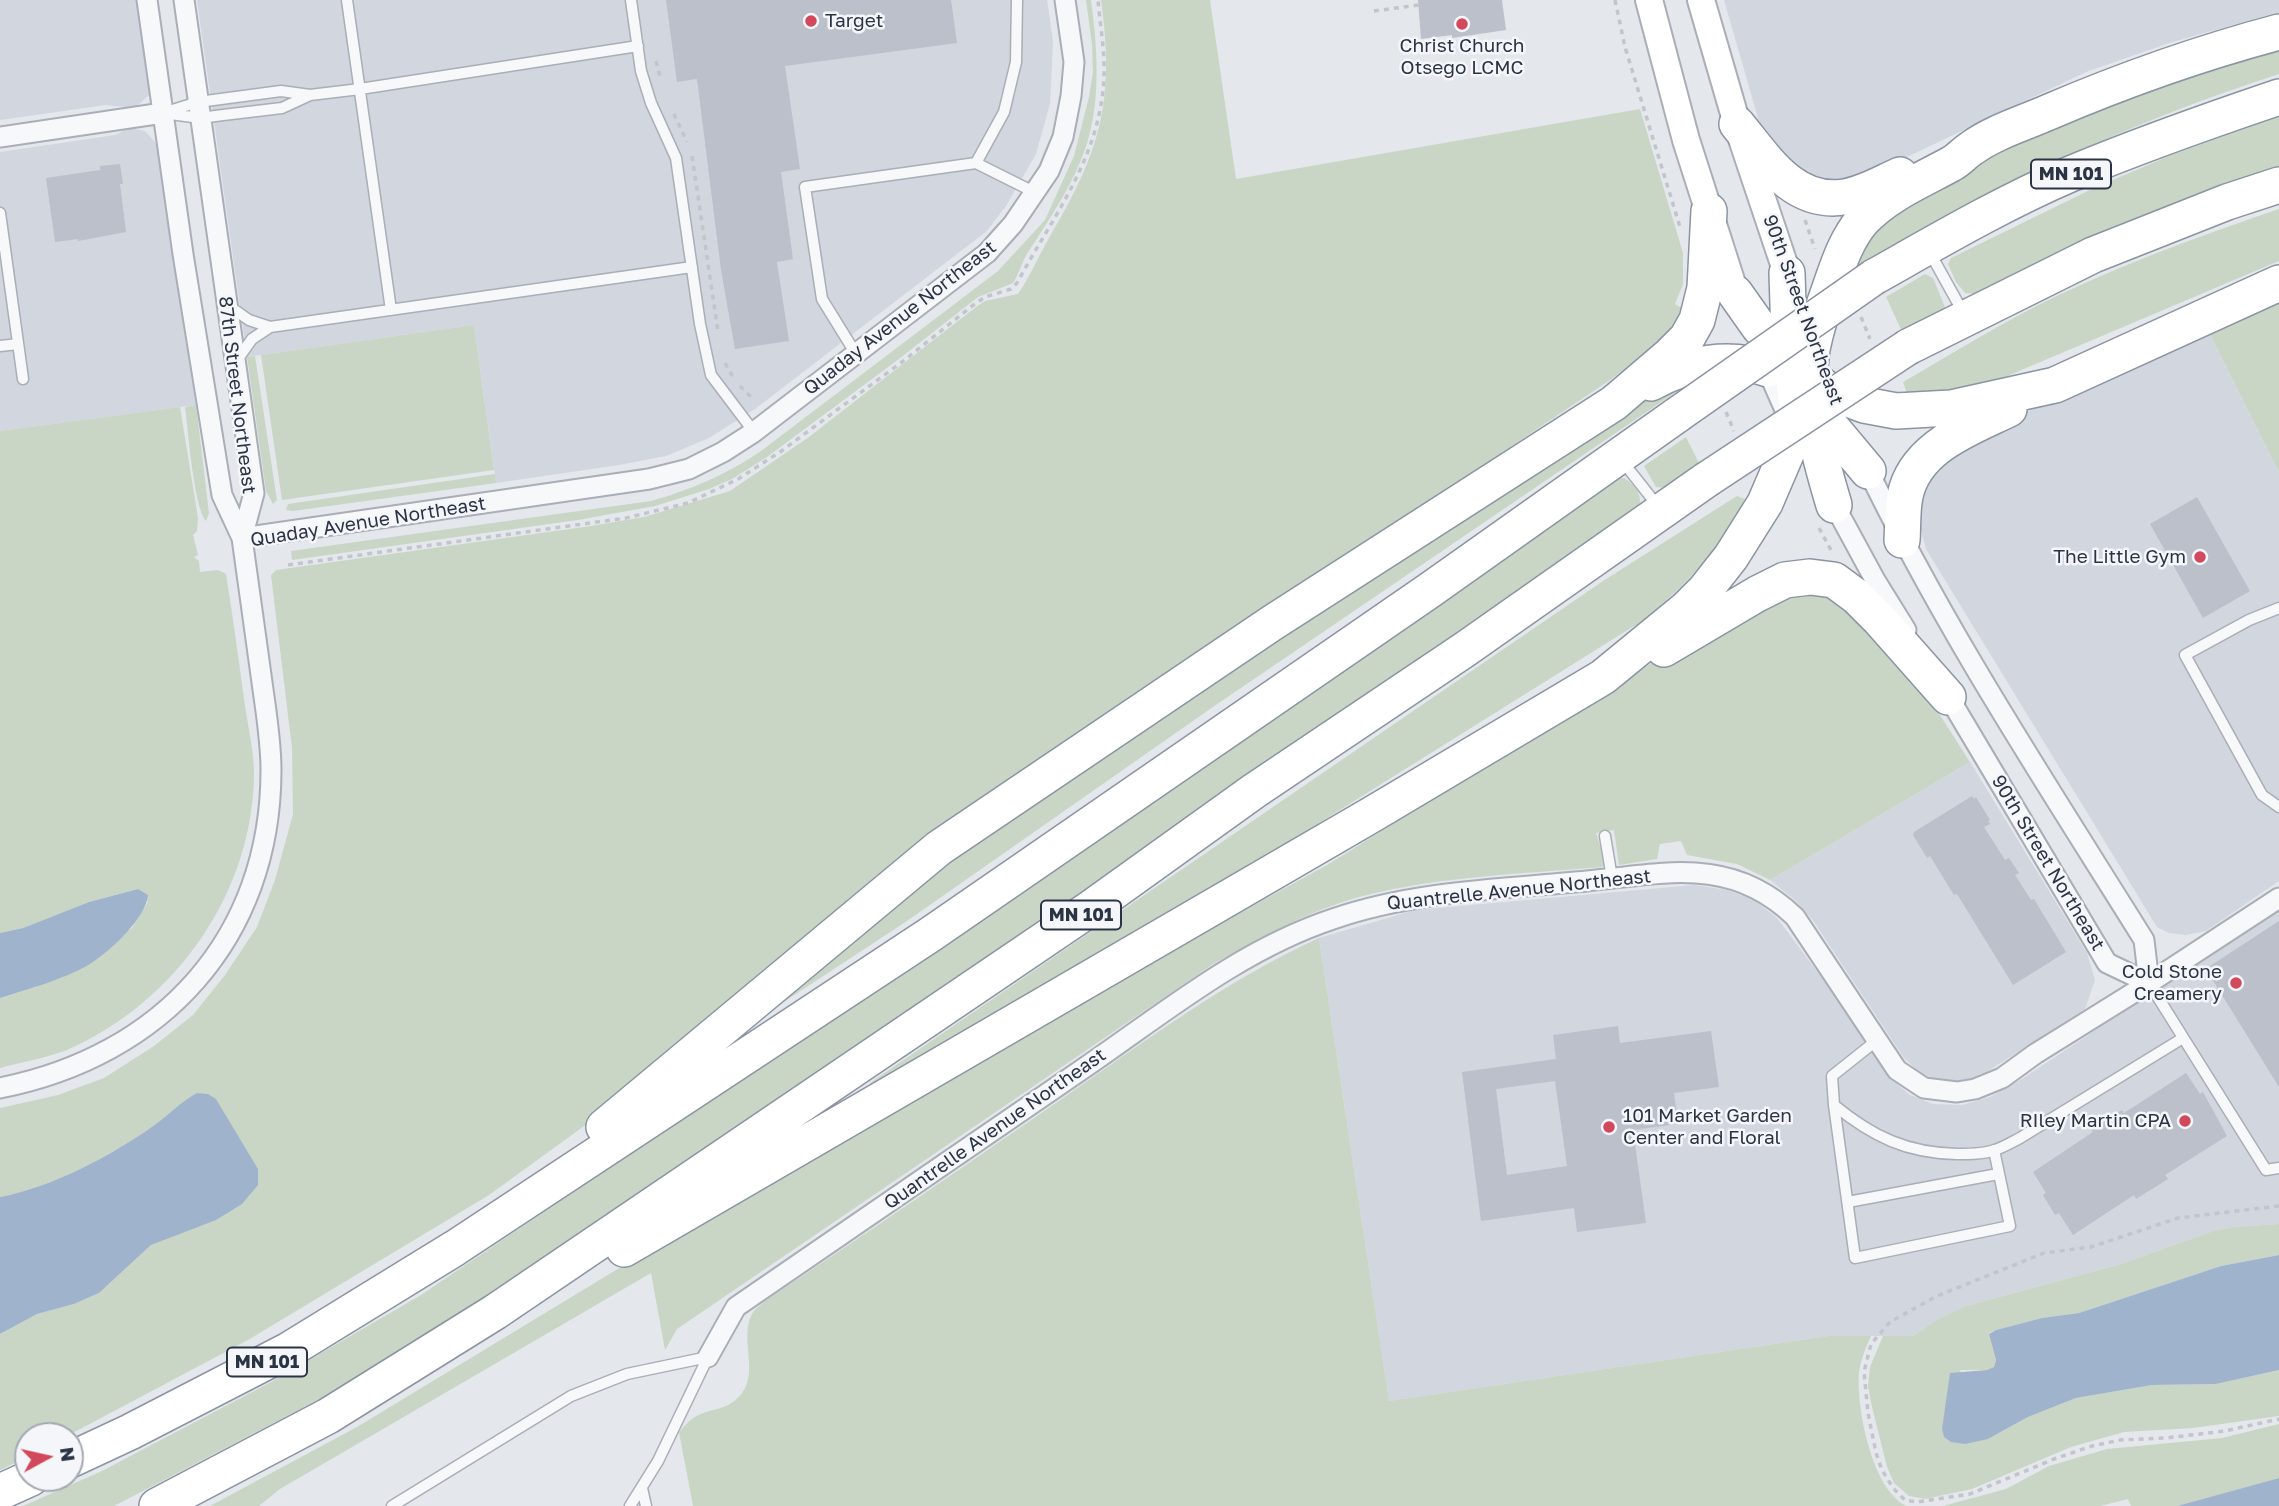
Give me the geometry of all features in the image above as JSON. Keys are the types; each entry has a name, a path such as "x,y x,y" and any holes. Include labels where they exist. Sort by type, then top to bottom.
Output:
{"highway":[{"path":"1737,124 1771,165 1798,191 1822,198 1844,197 1866,191 1955,150 1971,148 2061,107 2152,71 2222,47 2279,32"},
{"name":"MN 101","path":"84,1453 289,1350 455,1248 919,942 1430,590 1874,277 1966,226 2067,176 2198,124 2279,97"},
{"path":"1604,677 1686,609 1722,568 1765,503 1843,253 1861,223 1882,202 1959,159 1971,148"},
{"name":"MN 101","path":"157,1506 328,1416 495,1312 1091,908 1254,792 1464,650 1706,480 1908,347 2093,255 2227,202 2279,185"},
{"path":"1614,403 1687,338 1697,320 1705,288 1709,211"},
{"path":"1787,273 1788,336 1834,505"},
{"path":"1902,540 1905,495 1922,459 1948,440 2055,385 2279,283"},
{"path":"1735,293 1868,471"},
{"path":"455,1248 939,848 1272,623 1614,403 1660,378 1687,366 1721,362 1749,363 1864,405 1896,411 1951,408 2055,385"},
{"path":"495,1312 578,1276 1371,816 1604,677 1653,656 1785,580 1810,577 1834,580 1857,597 1948,697"}],"main road":[{"path":"1649,0 1686,140 1735,293"},
{"name":"90th Street Northeast","path":"1702,0 1737,124 1787,273"}],"street":[{"name":"87th Street Northeast","path":"147,0 222,495 242,538"},
{"name":"87th Street Northeast","path":"184,0 254,493 242,538"},
{"name":"Quaday Avenue Northeast","path":"0,1088 77,1065 122,1044 156,1020 181,997 212,961 245,903 263,850 269,816 271,768 267,718 242,538 649,480 689,470 754,432 987,253 1013,223 1049,171 1063,137 1074,62 1065,0"},
{"path":"0,137 163,113"},
{"name":"90th Street Northeast","path":"1868,471 1945,618 2144,940 2149,983"},
{"name":"90th Street Northeast","path":"1834,505 1875,580 2107,963 2149,983"},
{"name":"Quantrelle Avenue Northeast","path":"708,1357 736,1307 1196,991 1283,939 1330,919 1432,896 1612,878 1702,872 1724,875 1778,900 1795,917 1897,1070 1924,1088 1957,1092 1975,1089 2002,1078 2279,898"}],"lane":[{"path":"347,0 391,310"},
{"path":"632,0 641,71 651,103 676,158 710,375 754,432"},
{"path":"976,163 1004,112 1016,62 1017,0"},
{"path":"163,113 199,110 281,91 310,95 360,89 638,46"},
{"path":"163,113 282,108 310,95"},
{"path":"856,355 822,299 805,187 976,163 1034,191"},
{"path":"0,213 23,379"},
{"path":"1927,247 1966,318"},
{"path":"226,303 249,320 270,327 692,267"},
{"path":"235,364 252,340 270,327"},
{"path":"0,346 18,344"},
{"path":"1618,456 1662,511"},
{"path":"2279,608 2249,620 2185,655 2262,795 2279,807"},
{"path":"1605,836 1612,878"},
{"path":"2149,983 2266,1170 2279,1168"},
{"path":"1834,1105 1858,1125 1903,1147 1933,1154 1970,1154 1994,1150 2020,1138 2183,1038"},
{"path":"1876,1041 1832,1076 1855,1258 2010,1226 1994,1150"},
{"path":"1848,1202 1998,1174"},
{"path":"630,1506 658,1461 708,1357"},
{"path":"393,1506 571,1396 627,1374 708,1357"},
{"path":"642,1488 646,1506"}],"path":[{"path":"288,565 626,518 688,503 738,479 780,452 902,362 972,306 985,297 1011,289 1017,284 1069,195 1083,166 1097,123 1104,76 1098,0"},
{"path":"1615,0 1625,47 1681,231"},
{"path":"1374,11 1419,5"},
{"path":"1803,214 1816,251"},
{"path":"1723,406 1740,442"},
{"path":"2279,1206 2178,1218 2091,1247 2044,1253 2031,1258 1937,1296 1890,1322 1871,1343 1864,1372 1875,1453 1893,1488 1905,1500 1917,1502 1970,1494 2053,1459 2092,1446 2120,1440 2225,1431 2279,1419"}],"shaded area":[{"path":"0,0 138,0 149,95 137,106 106,105 0,120"},
{"path":"197,0 1047,0 1053,41 1050,104 1036,154 1006,206 987,231 755,409 709,438 666,456 496,483 474,325 247,357"},
{"path":"1724,0 2279,0 2279,12 2169,43 2086,72 1852,183 1811,179 1771,143 1760,125"},
{"path":"129,128 145,131 155,142 160,158 196,405 0,431 0,152 115,135"},
{"path":"2208,330 2279,472 2279,881 2206,931 2186,935 2169,933 2157,927 1926,549 1917,515 1938,454"},
{"path":"1970,762 2087,953 2095,980 2085,1009 1988,1071 1963,1081 1937,1080 1920,1073 1904,1058 1812,919 1796,901 1770,880"},
{"path":"1694,885 1727,890 1754,900 1777,918 1831,990 1891,1079 1910,1095 1933,1104 1962,1105 1990,1097 2022,1079 2279,908 2279,1224 2213,1231 2121,1264 1966,1306 1936,1320 1913,1336 1828,1336 1389,1401 1319,938 1415,910"}],"green space":[{"path":"1086,0 1091,0 1096,61 1095,101 1088,141 1069,185 1027,254 1013,283 978,297 767,457 732,479 655,506 578,520 292,560 291,551 651,501 708,480 761,451 998,271 1045,220 1074,156 1089,97 1093,72"},
{"path":"1101,0 1210,0 1236,179 1640,109 1683,253 1683,284 1675,304 1683,309 1660,340 1610,380 1120,709 649,1079 489,1195 248,1340 84,1427 84,1422 14,1422 14,1464 0,1470 0,1334 37,1314 74,1304 99,1293 151,1245 181,1232 197,1093 159,1122 100,1159 40,1186 0,1197 0,1108 58,1095 104,1078 154,1046 193,1015 225,975 257,927 275,880 293,814 292,748 271,575 276,570 644,517 730,491 809,437 976,307 985,301 1018,294 1067,207 1092,151 1104,97 1105,36"},
{"path":"2279,48 2279,74 2167,114 2058,160 1953,213 1850,272 1857,240 1924,185 2107,102"},
{"path":"2279,116 2279,168 2122,223 2055,253 1975,294 1965,293 1956,282 1948,264 1951,258 2094,188 2169,156"},
{"path":"2279,209 2279,261 1986,385 1929,395 1907,393 1903,382 2041,304 2141,259"},
{"path":"1925,274 1933,278 1945,307 1942,313 1905,338 1886,297"},
{"path":"2279,302 2279,472 2208,330"},
{"path":"474,325 494,470 282,500 261,355"},
{"path":"255,356 277,500 273,504 266,491 247,357"},
{"path":"1689,383 1210,709 907,921 767,1013 861,921 1637,397"},
{"path":"196,405 209,513 206,521 195,485 185,407"},
{"path":"180,407 198,518 197,531 193,535 198,555 194,557 199,561 200,572 218,570 226,574 253,753 251,814 241,857 224,898 202,937 175,972 143,1003 107,1029 67,1050 0,1068 0,998 36,987 132,928 148,902 138,889 89,902 23,928 0,933 0,431"},
{"path":"1686,437 1700,465 1669,488 1656,487 1644,466"},
{"path":"495,474 496,483 286,510 288,504"},
{"path":"1615,478 1624,478 1635,487 1640,499 1638,508 1166,836 538,1265 356,1380 114,1506 23,1506 55,1492 84,1492 84,1479 273,1381 421,1295 892,977"},
{"path":"1737,496 1745,499 1712,551 1688,580 1642,621 1263,858 875,1091 870,1083 1603,581"},
{"path":"1777,591 1830,598 1835,596 1920,684 1970,762 1770,880 1737,864 1687,855 1681,841 1660,844 1657,859 1619,865 1614,830 1596,833 1605,862 1602,867 1482,877 1392,889 1343,902 1305,917 1213,964 677,1329 665,1350 651,1273 280,1489 259,1506 210,1506 357,1427 715,1210 1041,1022 1327,865 1655,661"},
{"path":"1319,938 1389,1401 1828,1336 1871,1336 1859,1372 1860,1406 1864,1426 1884,1484 1907,1506 693,1506 679,1432 693,1418 731,1403 742,1393 749,1375 747,1333 752,1314 757,1308 1187,1012 1251,973"},
{"path":"2279,1224 2279,1255 2221,1266 2079,1313 2042,1318 1996,1330 1989,1333 1996,1360 1994,1367 1987,1370 1960,1370 1988,1439 2028,1417 2076,1398 2152,1385 2216,1384 2279,1370 2279,1416 2193,1428 2124,1432 2071,1447 1972,1489 1925,1499 1909,1496 1894,1483 1887,1467 1868,1386 1870,1367 1883,1336 1913,1336 1936,1320 1966,1306 2121,1264 2213,1231"},
{"path":"2279,1424 2279,1478 2177,1506 2131,1506 2128,1499 2100,1506 1943,1506 2006,1489 2049,1466 2107,1449 2222,1438"}],"water":[{"path":"138,889 148,895 146,904 135,923 101,956 84,968 61,978 0,998 0,933 23,928 89,902"},
{"path":"197,1093 208,1094 216,1099 258,1169 258,1185 242,1204 216,1220 151,1245 99,1293 74,1304 37,1314 0,1334 0,1197 40,1186 100,1159 159,1122"},
{"path":"2279,1255 2279,1370 2216,1384 2152,1385 2076,1398 2028,1417 1988,1439 1965,1444 1951,1442 1944,1437 1942,1429 1950,1373 1994,1367 1996,1360 1989,1334 1996,1330 2042,1318 2079,1313 2221,1266"},
{"path":"2279,1478 2279,1506 2177,1506"}],"building":[{"path":"666,0 951,0 957,43 785,66 800,169 781,172 793,259 777,262 789,341 735,349 721,270 697,79 677,82"},
{"name":"Christ Church Otsego LCMC","path":"1418,0 1502,0 1506,30 1452,38 1452,35 1421,39"},
{"path":"120,164 126,232 78,241 55,242 46,178 100,170 100,166"},
{"name":"The Little Gym","path":"2197,497 2250,591 2203,618 2150,524"},
{"path":"1972,796 1974,799 1976,797 1990,820 1990,824 1984,827 2005,860 2009,858 2019,873 2015,875 2031,900 2034,899 2066,952 2013,985 1957,894 1954,895 1930,856 1927,858 1913,835"},
{"path":"2279,921 2279,1087 2209,974 2210,966"},
{"name":"101 Market Garden Center and Floral","path":"1618,1026 1620,1043 1711,1031 1719,1087 1674,1093 1678,1124 1633,1130 1646,1223 1577,1232 1574,1208 1481,1221 1462,1072 1556,1059 1553,1035","holes":["1555,1081 1567,1166 1507,1175 1496,1089"]},
{"path":"2186,1073 2200,1094 2203,1092 2227,1136 2165,1175 2168,1179 2136,1199 2134,1195 2073,1235 2059,1213 2055,1215 2033,1172 2093,1132 2091,1130 2122,1110 2124,1113"}],"place":[{"name":"Target","path":"811,21"},
{"name":"Christ Church Otsego LCMC","path":"1462,24"},
{"name":"The Little Gym","path":"2200,557"},
{"name":"Cold Stone Creamery","path":"2236,983"},
{"name":"RIley Martin CPA","path":"2185,1121"},
{"name":"101 Market Garden Center and Floral","path":"1609,1127"}]}
